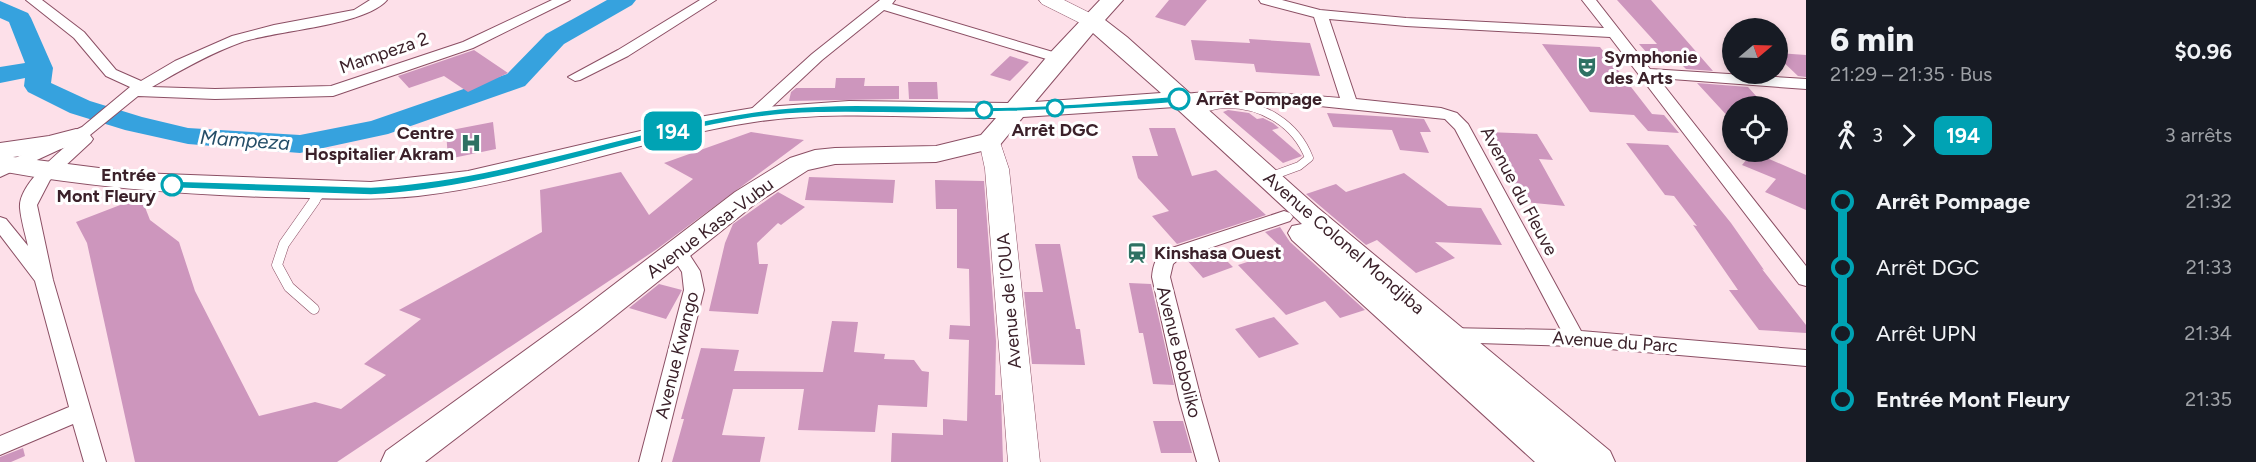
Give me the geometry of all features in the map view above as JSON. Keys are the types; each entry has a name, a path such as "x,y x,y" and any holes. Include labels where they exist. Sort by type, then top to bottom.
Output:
{"main road":[{"path":"990,141 1013,110 1112,0"},
{"name":"Avenue Colonel Mondjiba","path":"1089,27 1176,103 1268,178 1438,339 1559,462"},
{"path":"3,163 47,172 172,185 371,191 441,185 502,174 669,132 753,115 815,110 1013,110 1176,103"},
{"name":"Avenue Colonel Mondjiba","path":"1176,103 1284,217 1597,462"},
{"path":"3,163 49,144 86,134 85,157 115,180"},
{"name":"Avenue Kasa-Vubu","path":"399,462 678,252 745,198 799,164 815,158 835,156 936,154 990,141"}],"street":[{"path":"33,0 79,35 111,73 132,92"},
{"path":"95,462 44,280 28,206 30,196 47,172 132,92 180,64 237,39 274,29 358,13 380,0"},
{"name":"Mampeza 2","path":"132,92 215,94 339,90 468,45 563,0"},
{"path":"575,77 623,52 709,0"},
{"path":"1266,0 1320,14 1406,22 1615,33"},
{"path":"1589,0 1806,279"},
{"path":"753,115 817,57 885,2 1058,58"},
{"path":"1320,14 1349,102"},
{"path":"1646,73 1806,84"},
{"name":"Avenue du Fleuve","path":"1176,103 1244,96 1349,102 1441,113 1458,121 1575,338"},
{"name":"Avenue de l’OUA","path":"990,141 997,169 1024,462"},
{"name":"Avenue Boboliko","path":"1208,462 1190,399 1161,277 1162,264 1173,254 1284,217"},
{"path":"0,223 6,240 44,280"},
{"name":"Avenue Kwango","path":"650,462 694,290 691,271 678,252"},
{"name":"Avenue du Parc","path":"1438,339 1575,338 1806,358"},
{"path":"0,446 81,411"}],"lane":[{"path":"1176,103 1254,107 1281,120 1299,137 1309,158 1299,166 1268,178"},
{"path":"314,309 289,287 277,265 284,244 324,189"}],"building":[{"path":"1169,0 1207,0 1185,26 1155,17"},
{"path":"1617,0 1651,0 1713,71 1656,63 1639,44 1657,44"},
{"path":"1249,39 1310,43 1320,76 1256,72 1254,64 1195,60 1191,40 1250,43"},
{"path":"1542,44 1600,47 1652,114 1664,115 1679,133 1648,131 1634,115 1590,112"},
{"path":"474,50 508,73 468,92 444,76 409,88 398,76"},
{"path":"1788,54 1806,55 1806,77 1798,76 1788,66"},
{"path":"1010,56 1029,62 1010,81 990,75"},
{"path":"836,78 865,78 864,86 899,86 899,99 789,101 791,92 796,88 835,88"},
{"path":"908,82 937,82 938,99 909,99"},
{"path":"1697,83 1748,87 1756,96 1722,96 1722,110"},
{"path":"1228,110 1249,113 1257,119 1263,118 1273,123 1279,128 1272,130 1302,156 1283,163 1223,112"},
{"path":"1327,113 1424,119 1431,132 1420,132 1429,153 1400,150 1392,130 1333,127"},
{"path":"493,122 496,149 448,159 446,131"},
{"path":"1149,128 1175,128 1192,176 1216,170 1266,215 1177,244 1152,216 1169,211 1138,178 1132,156 1158,156"},
{"path":"751,132 804,140 657,249 337,462 135,462 87,243 76,222 141,197 150,220 179,242 195,291 259,416 315,402 341,409 386,375 364,364 421,319 399,310 542,232 540,190 621,172 649,215 693,179 664,163"},
{"path":"1487,132 1537,134 1553,160 1539,159 1565,206 1524,202"},
{"path":"1626,143 1668,145 1731,223 1764,270 1762,269 1806,325 1806,333 1759,330 1729,290 1738,290 1693,225 1697,226 1674,196 1665,195"},
{"path":"1745,162 1776,162 1806,175 1806,210 1765,192 1776,179 1742,165"},
{"path":"1404,173 1448,206 1481,208 1502,245 1435,242 1455,258 1416,273 1377,240 1366,245 1306,194 1336,184 1346,192"},
{"path":"809,177 895,180 893,203 805,200"},
{"path":"935,180 984,181 996,341 995,395 1001,395 1003,462 891,462 892,433 943,435 943,419 967,421 969,340 949,339 950,325 970,326 969,269 957,268 957,209 936,209"},
{"path":"778,192 805,207 781,225 778,223 757,243 759,264 768,264 758,314 709,311 725,243 733,224"},
{"path":"1280,227 1290,242 1365,310 1340,318 1325,301 1286,315 1238,265 1284,250 1265,232"},
{"path":"1035,244 1060,244 1076,329 1080,329 1085,365 1032,364 1024,292 1043,292"},
{"path":"1215,249 1233,267 1203,278 1186,259"},
{"path":"1129,283 1151,284 1174,385 1153,384 1143,333 1139,333"},
{"path":"659,284 682,290 666,319 629,308"},
{"path":"1274,317 1299,344 1259,358 1235,329"},
{"path":"832,321 858,322 854,352 885,354 884,359 914,360 922,371 929,372 927,407 878,405 875,432 798,430 804,389 733,389 722,435 765,437 760,462 672,462 684,419 681,419 701,348 739,350 734,371 823,372"},
{"path":"1153,421 1183,421 1192,453 1161,453"},
{"path":"23,448 25,456 11,462 0,462 0,457"}],"waterway":[{"name":"Mampeza","path":"40,68 37,86 80,107 135,124 188,136 300,144 378,128 516,80 555,39 624,0"},
{"path":"0,8 19,18 40,68"},
{"path":"0,75 40,68"}],"bus line":[{"name":"194","path":"172,185 371,191 404,189 502,174 669,132 753,115 815,110 1013,110 1179,99"}],"place":[{"name":"Symphonie des Arts","path":"1587,67"},
{"name":"Arrêt Pompage","path":"1179,99"},
{"name":"Arrêt DGC","path":"1055,108"},
{"name":"Centre Hospitalier Akram","path":"471,143"},
{"name":"Entrée Mont Fleury","path":"172,185"},
{"name":"Kinshasa Ouest","path":"1137,253"}]}
